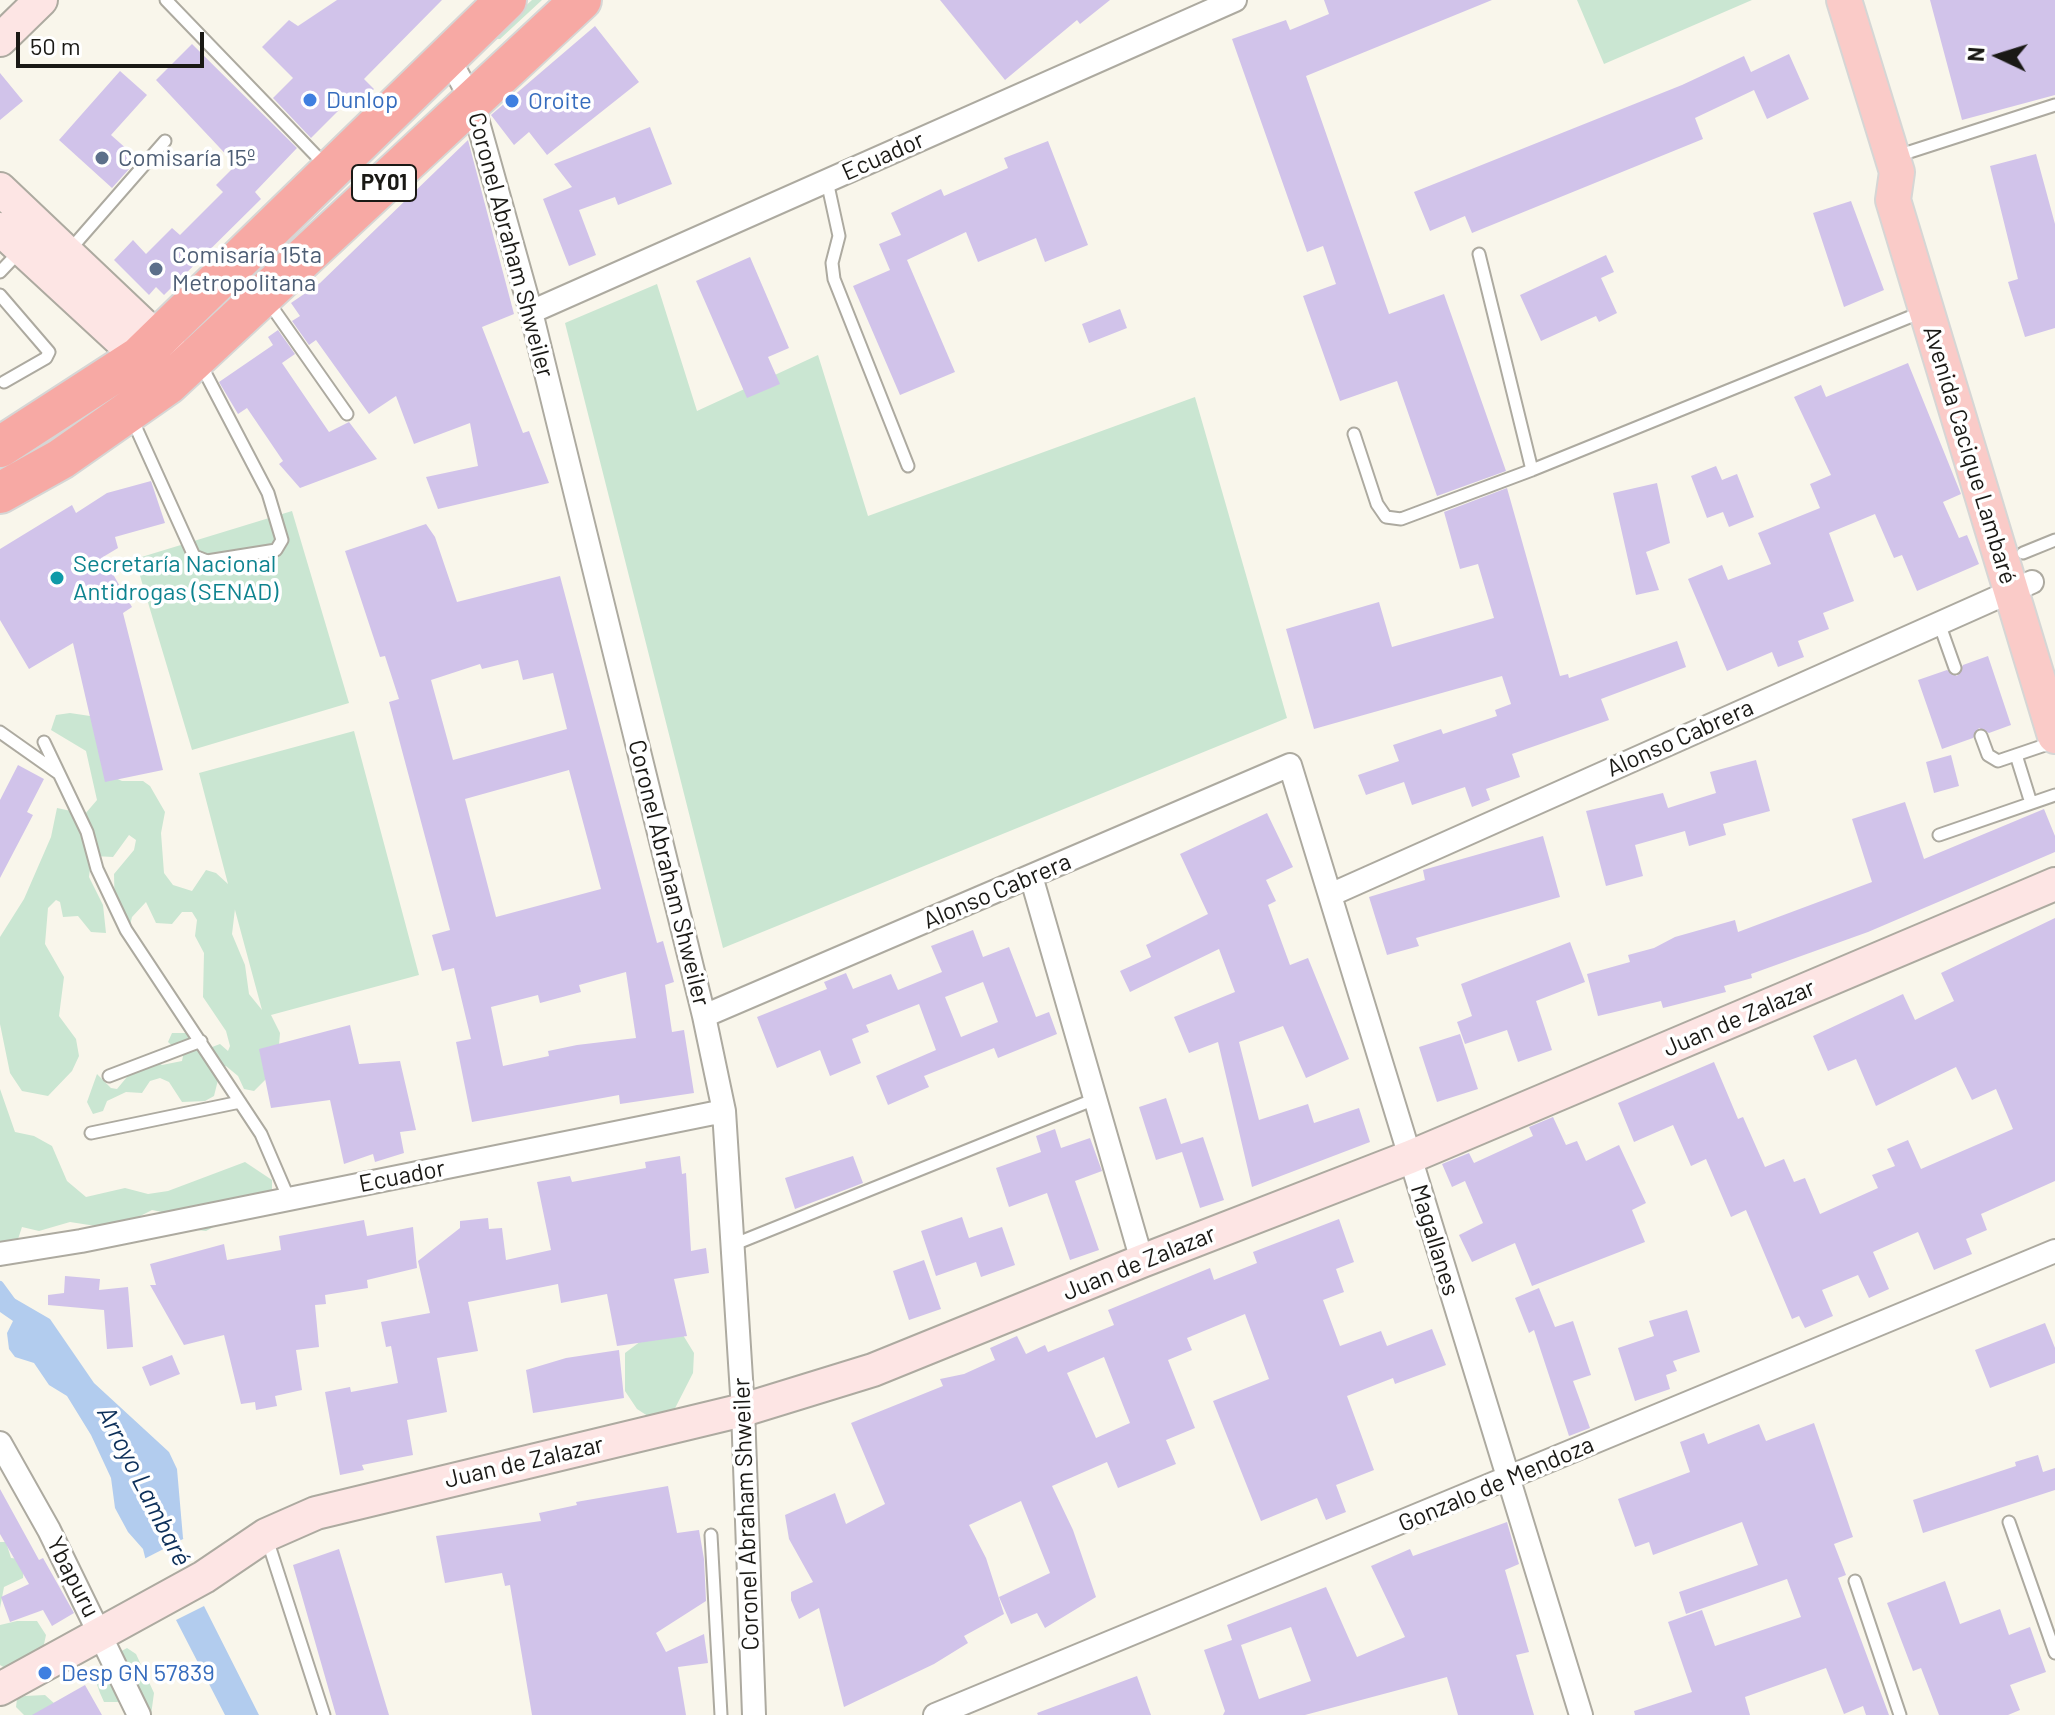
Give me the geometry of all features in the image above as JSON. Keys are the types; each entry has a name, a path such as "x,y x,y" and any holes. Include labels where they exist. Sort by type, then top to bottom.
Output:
{"highway":[{"name":"PY01","path":"0,447 149,348 506,0"},
{"name":"PY01","path":"0,493 61,459 184,369 581,0"}],"main road":[{"name":"Avenida Cacique Lambaré","path":"1844,0 1895,165 1913,191 2050,673 2055,739"},
{"name":"Avenida Cacique Lambaré","path":"1895,165 1893,200 1926,311 2022,575"}],"street":[{"path":"0,40 41,0"},
{"name":"Ecuador","path":"531,312 1235,0"},
{"name":"Coronel Abraham Shweiler","path":"447,55 472,101 531,312 704,1016 724,1111 735,1244 754,1715"},
{"path":"0,189 67,253 149,348"},
{"path":"7,250 184,369"},
{"name":"Alonso Cabrera","path":"1330,895 1938,622 2022,575"},
{"name":"Alonso Cabrera","path":"704,1016 1290,765"},
{"name":"Magallanes","path":"1290,765 1581,1715"},
{"path":"1031,876 1142,1261"},
{"name":"Juan de Zalazar","path":"102,1635 156,1601 204,1577 266,1535 316,1513 743,1410 873,1370 1410,1157 2055,884"},
{"name":"Ecuador","path":"6,1253 81,1241 724,1111"},
{"name":"Gonzalo de Mendoza","path":"935,1715 2055,1251"},
{"name":"Ybapuru","path":"0,1443 102,1635 139,1715"},
{"path":"0,1689 102,1635"}],"lane":[{"path":"166,0 330,170"},
{"path":"1895,165 2055,105"},
{"path":"67,253 165,141"},
{"path":"827,181 839,236 832,263 834,279 908,466"},
{"path":"1479,254 1532,470"},
{"path":"263,294 347,414"},
{"path":"0,295 49,352 46,358 1,381"},
{"path":"1354,434 1377,504 1386,517 1401,519 1532,470 1926,311"},
{"path":"129,412 194,556 207,561 276,550 282,540 268,493 184,369"},
{"path":"2022,575 2055,540"},
{"path":"1938,622 1955,668"},
{"path":"0,732 60,774"},
{"path":"1981,736 1992,760 2016,755 2055,739"},
{"path":"44,742 87,832 97,869 126,930 261,1134 289,1199"},
{"path":"2016,755 2031,803"},
{"path":"1939,835 2055,795"},
{"path":"109,1076 201,1041"},
{"path":"735,1244 1095,1099"},
{"path":"91,1133 240,1102"},
{"path":"2009,1522 2055,1653"},
{"path":"266,1535 324,1715"},
{"path":"711,1535 721,1715"},
{"path":"1855,1581 1900,1715"}],"green space":[{"path":"532,0 542,0 500,39 496,39 495,34"},
{"path":"1577,0 1752,0 1604,64"},
{"path":"657,284 697,411 818,355 868,516 1195,397 1287,718 723,948 565,323"},
{"path":"292,511 349,703 192,750 135,559"},
{"path":"70,713 90,716 113,777 122,781 143,781 150,786 165,812 161,833 164,873 173,885 192,891 206,870 216,873 228,884 199,773 354,731 419,975 271,1015 280,1033 278,1057 269,1076 254,1091 244,1089 238,1076 226,1066 221,1068 214,1096 205,1101 182,1102 169,1082 160,1078 150,1081 142,1093 126,1092 107,1101 103,1111 93,1114 87,1102 97,1074 111,1088 117,1089 146,1054 162,1065 182,1061 183,1056 168,1042 172,1033 186,1033 207,1049 220,1044 228,1051 230,1046 226,1031 203,997 204,953 195,936 197,920 192,912 182,912 172,924 156,923 146,902 132,917 128,934 119,932 115,916 114,874 134,850 136,840 129,835 113,857 94,856 91,860 89,877 103,905 106,933 91,932 78,916 63,917 60,902 56,900 48,908 45,944 64,977 59,1016 76,1039 79,1056 72,1071 48,1096 22,1091 10,1073 0,1024 0,937 24,899 51,837 57,808 85,814 97,800 86,751 51,730 56,715","holes":["235,909 262,1010 249,994 245,965 232,934"]},
{"path":"0,1089 15,1132 34,1136 52,1146 67,1181 86,1197 125,1188 148,1194 168,1191 245,1162 272,1180 272,1196 206,1231 189,1229 162,1212 152,1210 115,1229 70,1222 39,1231 22,1227 16,1245 0,1249"},
{"path":"683,1335 694,1353 693,1373 667,1424 657,1422 637,1409 625,1391 625,1353 641,1341"},
{"path":"0,1542 6,1542 11,1558 20,1559 24,1566 23,1578 4,1587 0,1608"},
{"path":"37,1621 46,1635 43,1649 5,1668 0,1665 0,1625"},
{"path":"127,1648 136,1654 154,1693 151,1715 132,1715 130,1707 118,1702 104,1702 96,1682 118,1653"},
{"path":"45,1695 56,1705 56,1715 24,1715 16,1707 17,1699"}],"water":[{"path":"0,1290 50,1319 94,1383 169,1452 177,1469 183,1538 188,1548 149,1573 143,1549 128,1532 115,1508 111,1478 91,1435 67,1396 49,1385 34,1363 15,1357 9,1349 7,1333 13,1321 0,1312"},
{"path":"204,1606 259,1715 225,1715 176,1620"}],"pier":[{"path":"187,1537 196,1569 153,1593 142,1560"}],"building":[{"path":"337,0 442,0 364,79 374,89 356,107 349,100 311,138 273,98 293,78 262,47 289,20 298,26"},
{"path":"940,0 1110,0 1080,24 1077,20 1005,80"},
{"path":"1324,0 1492,0 1306,76 1389,314 1444,294 1506,471 1437,496 1397,381 1340,401 1303,296 1336,284 1323,246 1307,252 1232,39 1286,20 1290,30 1329,14"},
{"path":"1930,0 2055,0 2055,95 1962,120"},
{"path":"595,26 639,82 547,155 529,132 514,145 491,115"},
{"path":"192,44 297,148 255,192 261,199 164,295 156,287 149,295 114,260 133,240 146,254 172,228 180,235 223,192 216,185 234,163 156,80"},
{"path":"1789,54 1809,99 1767,119 1754,90 1695,118 1703,139 1472,233 1465,216 1430,231 1414,192 1682,85 1744,56 1751,72"},
{"path":"120,71 147,95 111,135 138,159 112,188 59,140"},
{"path":"0,73 23,101 0,120"},
{"path":"650,127 672,184 618,205 615,197 579,210 596,255 569,266 543,199 572,187 554,164"},
{"path":"468,140 514,314 482,327 523,433 529,431 549,483 438,509 426,477 478,466 470,423 414,444 396,396 369,414 316,340 309,345 292,321 300,316 291,303 320,283"},
{"path":"1048,141 1088,245 1045,262 1036,238 978,262 966,232 907,260 955,372 900,395 853,286 890,270 879,244 901,235 891,213 941,189 944,196 1008,168 1004,158"},
{"path":"2036,154 2055,224 2055,328 2025,337 2008,282 2018,279 1990,166"},
{"path":"1851,201 1884,290 1844,307 1813,213"},
{"path":"1606,255 1614,272 1601,278 1617,313 1599,322 1596,316 1541,341 1520,295"},
{"path":"750,257 789,348 768,357 780,384 747,398 696,281"},
{"path":"1120,309 1127,328 1089,343 1082,324"},
{"path":"278,330 295,354 282,363 329,432 349,422 377,459 300,488 279,464 283,461 247,408 238,414 219,382 273,345 268,337"},
{"path":"1908,363 1961,494 1943,502 1959,538 1967,535 1979,564 1917,591 1902,555 1894,558 1875,514 1829,533 1854,601 1823,613 1829,629 1798,641 1804,657 1778,667 1772,652 1727,671 1688,579 1722,565 1728,580 1771,564 1758,533 1820,508 1810,484 1831,475 1794,397 1821,385 1826,397"},
{"path":"1716,466 1722,480 1737,474 1754,517 1729,527 1723,512 1707,518 1691,476"},
{"path":"151,481 165,523 115,537 118,548 103,557 132,607 123,613 163,770 105,782 73,643 29,669 0,620 0,549 72,505 76,513 107,493"},
{"path":"1657,483 1670,543 1646,552 1659,590 1636,595 1613,493"},
{"path":"1507,488 1560,676 1568,674 1569,678 1677,641 1686,667 1601,699 1609,720 1512,754 1520,777 1486,789 1490,800 1472,807 1465,787 1412,805 1404,782 1366,795 1358,775 1399,761 1393,745 1441,729 1443,734 1497,716 1495,710 1511,704 1502,676 1314,729 1286,629 1379,602 1392,647 1494,618 1478,564 1460,569 1444,512"},
{"path":"426,524 435,537 457,602 560,576 657,943 663,941 674,982 665,985 672,1032 684,1030 694,1093 620,1104 619,1095 472,1122 456,1042 471,1039 454,968 442,971 432,935 450,930 389,702 399,699 385,656 380,657 345,551","holes":["518,660 523,680 553,673 567,729 453,760 431,680 480,664 482,669","569,770 601,889 496,917 465,799","626,972 636,1038 548,1051 549,1056 503,1066 491,1007 538,995 540,1003 581,992 579,985"]},
{"path":"1988,656 2011,725 1989,733 1979,728 1973,738 1942,749 1918,680 1947,670 1957,676 1963,665"},
{"path":"1951,755 1959,786 1934,793 1926,762"},
{"path":"1756,760 1770,811 1723,824 1726,835 1689,846 1685,831 1635,845 1643,876 1606,886 1586,811 1663,793 1668,808 1716,793 1710,772"},
{"path":"18,765 44,779 27,812 33,815 0,878 0,800"},
{"path":"1905,802 1924,859 2044,809 2055,836 2055,852 1868,932 1751,974 1752,978 1724,986 1726,992 1663,1008 1661,1001 1598,1016 1587,974 1630,962 1628,955 1654,948 1675,937 1735,920 1738,932 1872,882 1852,819"},
{"path":"1267,813 1293,867 1266,880 1276,901 1268,905 1290,965 1308,958 1349,1059 1306,1078 1283,1026 1239,1042 1259,1120 1308,1104 1314,1123 1359,1108 1370,1142 1252,1187 1218,1042 1189,1053 1174,1017 1235,992 1219,949 1130,992 1120,971 1151,957 1146,945 1208,914 1180,854"},
{"path":"1543,836 1560,897 1416,938 1419,946 1387,955 1369,897 1425,880 1423,870"},
{"path":"2055,918 2055,1181 1981,1214 1987,1230 1966,1239 1972,1254 1934,1270 1918,1232 1873,1252 1889,1289 1869,1298 1858,1275 1822,1290 1833,1316 1805,1328 1799,1316 1792,1319 1746,1210 1731,1217 1706,1159 1691,1166 1673,1125 1634,1142 1618,1103 1714,1062 1738,1119 1743,1117 1765,1167 1784,1159 1794,1182 1805,1178 1820,1214 1878,1188 1872,1175 1895,1166 1887,1149 1908,1140 1921,1169 2013,1129 1996,1089 1972,1100 1956,1067 1876,1106 1856,1059 1828,1071 1813,1036 1903,994 1915,1020 1954,1001 1941,973"},
{"path":"973,930 983,957 1009,947 1036,1017 1049,1012 1057,1034 998,1058 994,1048 924,1076 929,1087 888,1105 876,1076 936,1050 919,1004 866,1025 869,1032 852,1039 861,1063 830,1076 820,1050 777,1068 757,1017 827,989 824,982 846,973 853,989 891,974 898,990 942,972 931,946","holes":["983,982 998,1022 961,1037 945,997"]},
{"path":"1570,942 1585,982 1536,1001 1552,1050 1518,1062 1507,1030 1465,1044 1457,1022 1472,1016 1461,984"},
{"path":"350,1025 359,1064 400,1061 416,1130 400,1132 404,1153 375,1162 373,1154 344,1164 330,1100 271,1108 259,1049"},
{"path":"1460,1034 1478,1089 1437,1102 1419,1047"},
{"path":"1166,1098 1181,1144 1203,1137 1224,1200 1200,1208 1182,1152 1156,1160 1139,1107"},
{"path":"1553,1117 1566,1145 1577,1141 1586,1161 1619,1145 1646,1203 1632,1210 1645,1242 1532,1286 1515,1243 1472,1262 1459,1235 1483,1223 1465,1181 1452,1187 1442,1164 1469,1153 1474,1163 1533,1136 1529,1127"},
{"path":"1055,1129 1061,1148 1090,1138 1102,1171 1075,1181 1099,1250 1070,1260 1047,1193 1009,1207 996,1168 1041,1152 1036,1136"},
{"path":"680,1156 682,1174 686,1173 691,1251 706,1248 709,1273 674,1279 687,1336 617,1346 607,1294 561,1303 558,1284 468,1302 478,1351 437,1358 447,1412 407,1420 413,1455 362,1465 364,1470 340,1475 325,1392 350,1387 351,1392 398,1383 391,1346 386,1347 381,1322 430,1313 418,1261 460,1228 460,1221 488,1218 489,1229 502,1228 506,1260 551,1250 537,1182 570,1176 572,1182 646,1168 645,1162"},
{"path":"853,1156 863,1183 795,1209 785,1178"},
{"path":"962,1217 969,1238 1002,1227 1015,1265 981,1277 976,1262 936,1276 921,1231"},
{"path":"1339,1219 1354,1262 1336,1269 1344,1292 1323,1300 1340,1346 1381,1331 1387,1346 1432,1329 1446,1365 1395,1384 1393,1378 1347,1396 1374,1470 1336,1485 1346,1512 1326,1520 1317,1498 1261,1521 1213,1401 1269,1379 1245,1314 1187,1338 1192,1350 1168,1360 1195,1428 1166,1440 1176,1464 1118,1488 1107,1462 1052,1486 1073,1530 1096,1597 1045,1628 1037,1613 1011,1624 999,1597 1050,1573 1021,1501 969,1525 986,1558 1004,1614 964,1636 968,1643 934,1664 844,1707 819,1608 799,1619 791,1600 791,1592 813,1582 789,1539 785,1515 835,1493 846,1524 885,1504 851,1423 943,1386 940,1379 964,1374 995,1360 990,1348 1017,1336 1026,1354 1045,1345 1048,1352 1114,1325 1108,1310 1210,1268 1214,1280 1257,1263 1253,1252","holes":["1104,1357 1130,1423 1096,1438 1067,1373"]},
{"path":"364,1220 367,1236 413,1227 417,1268 367,1280 368,1288 325,1295 326,1304 315,1305 319,1347 296,1350 302,1390 275,1396 277,1406 256,1410 255,1402 241,1404 224,1335 184,1345 150,1285 156,1285 150,1264 224,1244 227,1260 281,1250 279,1236"},
{"path":"924,1260 941,1309 909,1320 893,1271"},
{"path":"65,1276 100,1279 99,1290 128,1287 133,1347 107,1349 104,1310 48,1305 48,1295 64,1293"},
{"path":"1539,1288 1555,1327 1573,1321 1591,1375 1573,1381 1590,1428 1569,1436 1534,1330 1529,1333 1515,1298"},
{"path":"1687,1310 1700,1352 1673,1361 1677,1371 1666,1375 1670,1389 1635,1401 1618,1348 1654,1336 1649,1321"},
{"path":"2045,1323 2055,1348 2055,1363 1990,1388 1975,1350"},
{"path":"619,1350 624,1398 533,1413 526,1370 566,1358"},
{"path":"172,1355 180,1374 150,1386 142,1367"},
{"path":"1814,1423 1853,1537 1834,1544 1846,1575 1838,1578 1889,1715 1866,1715 1863,1706 1844,1714 1826,1668 1745,1697 1750,1715 1635,1715 1634,1711 1692,1692 1668,1622 1702,1610 1715,1646 1801,1617 1787,1579 1686,1614 1679,1592 1758,1565 1742,1522 1653,1555 1649,1542 1635,1547 1618,1499 1690,1472 1680,1442 1704,1433 1708,1444 1759,1424 1766,1441"},
{"path":"2038,1455 2043,1472 2055,1468 2055,1490 1923,1533 1913,1500 2016,1466 2015,1462"},
{"path":"668,1486 677,1533 699,1530 704,1559 706,1601 656,1633 666,1652 704,1634 708,1663 678,1667 686,1715 532,1715 510,1585 505,1586 502,1573 445,1583 436,1536 541,1521 539,1513 577,1505 576,1502"},
{"path":"0,1489 39,1560 43,1558 74,1613 52,1626 43,1610 10,1622 1,1597 29,1584 0,1534"},
{"path":"1507,1522 1519,1564 1505,1570 1529,1652 1516,1655 1534,1715 1458,1715 1447,1677 1305,1715 1223,1715 1225,1711 1204,1650 1232,1640 1227,1625 1326,1587 1357,1657 1405,1637 1371,1566 1410,1549 1413,1556","holes":["1291,1627 1311,1681 1259,1699 1241,1645"]},
{"path":"339,1549 389,1715 336,1715 293,1565"},
{"path":"1945,1581 1960,1624 2000,1609 2009,1635 2030,1627 2046,1672 2010,1685 2020,1710 2008,1715 1939,1715 1921,1668 1913,1671 1887,1603"},
{"path":"1137,1676 1151,1715 1037,1713"},
{"path":"85,1685 102,1715 32,1715"}],"waterway":[{"name":"Arroyo Lambaré","path":"0,1285 11,1300"}],"place":[{"name":"Dunlop","path":"310,100"},
{"name":"Oroite","path":"512,101"},
{"name":"Comisaría 15º","path":"102,158"},
{"name":"Comisaría 15ta Metropolitana","path":"156,269"},
{"name":"Secretaría Nacional Antidrogas (SENAD)","path":"57,578"},
{"name":"Desp GN 57839","path":"45,1673"}]}
